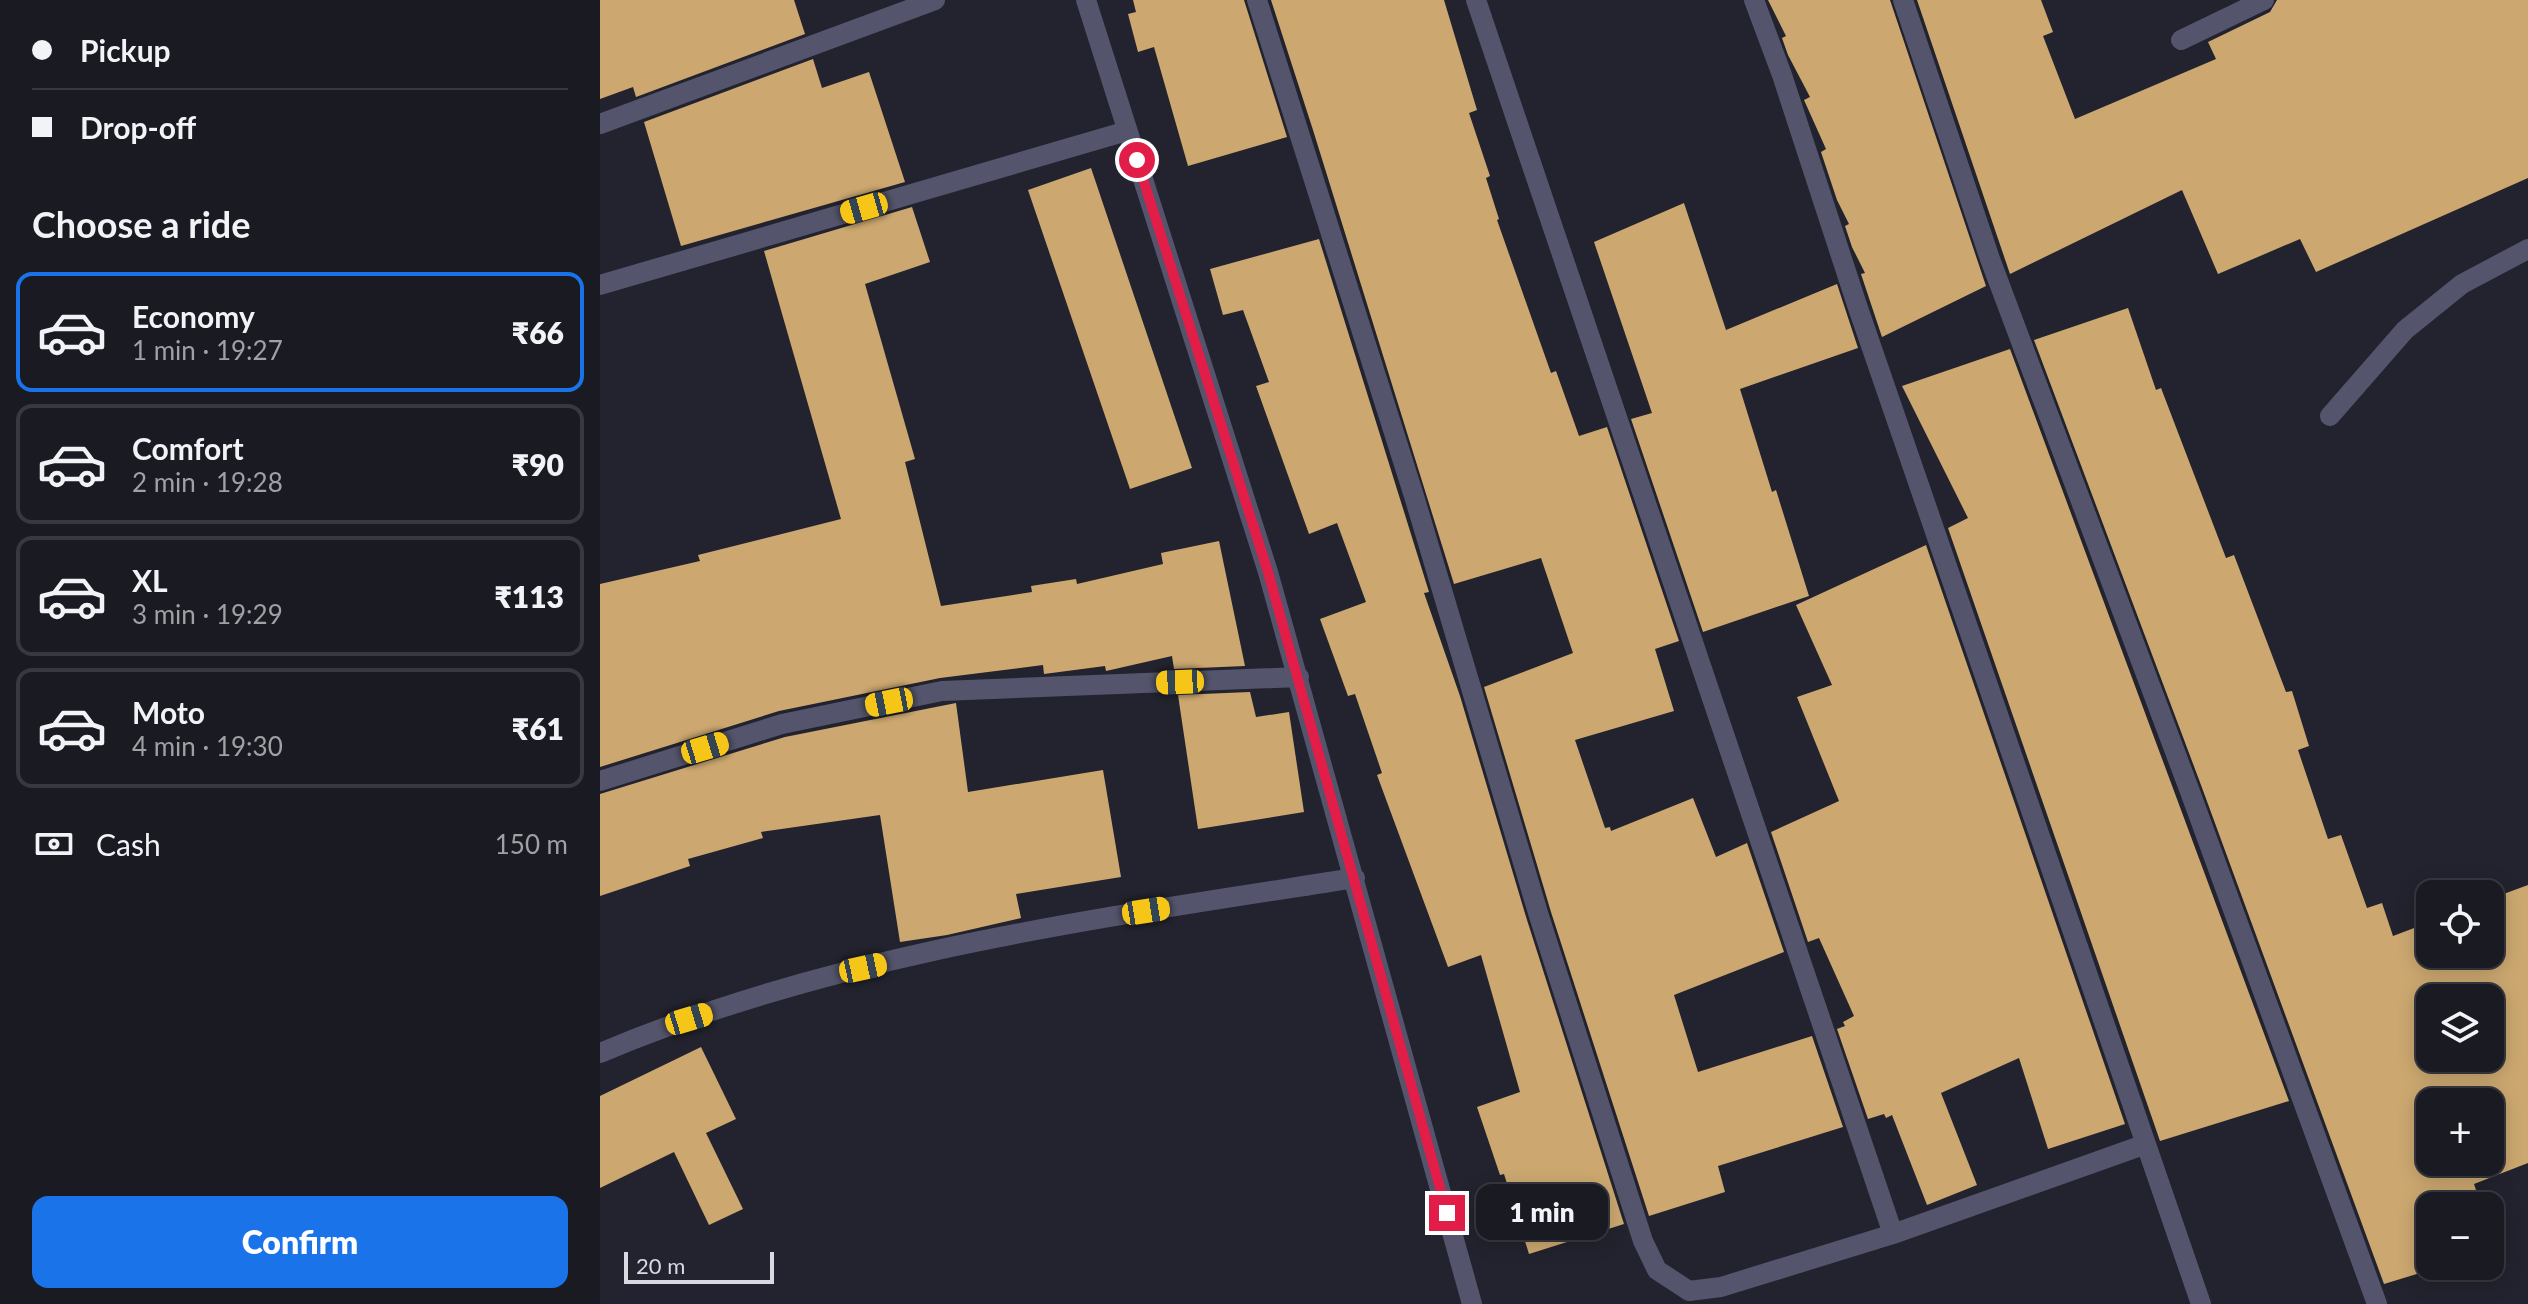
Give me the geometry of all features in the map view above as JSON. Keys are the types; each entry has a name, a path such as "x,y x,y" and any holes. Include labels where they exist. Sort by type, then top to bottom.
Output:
{"street":[{"path":"600,124 935,0"},
{"path":"1086,0 1268,572 1472,1304"},
{"path":"1257,0 1414,496 1539,916 1643,1241 1657,1270 1689,1291 1721,1287 1893,1234 2146,1144"},
{"path":"1476,0 1893,1234"},
{"path":"1754,0 2201,1304"},
{"path":"1903,0 1990,259 2184,774 2377,1304"},
{"path":"2181,40 2264,0"},
{"path":"600,285 1127,131"},
{"path":"2330,416 2405,330 2462,284 2528,249"},
{"path":"600,781 782,724 942,691 1299,677"},
{"path":"600,1053 660,1028 835,974 1056,925 1355,878"}],"building":[{"path":"600,0 794,0 805,34 636,97 633,87 600,99"},
{"path":"1133,0 1244,0 1287,137 1188,166 1154,47 1138,52 1128,14 1136,12"},
{"path":"1271,0 1444,0 1477,110 1469,113 1490,176 1486,178 1497,220 1551,373 1556,371 1579,436 1607,427 1679,641 1655,649 1674,711 1575,740 1605,828 1610,827 1611,831 1693,798 1716,857 1747,843 1784,952 1674,995 1698,1072 1812,1036 1843,1127 1718,1166 1725,1192 1649,1216 1551,912 1484,687 1573,653 1541,558 1454,584"},
{"path":"1768,0 1890,0 1986,286 1882,337 1861,274 1865,273 1845,226 1849,224 1837,200 1821,152 1826,149 1804,100 1810,97 1788,55 1782,38 1786,36"},
{"path":"1917,0 2041,0 2053,32 2043,36 2075,119 2216,59 2208,42 2270,12 2277,0 2528,0 2528,178 2316,272 2300,239 2218,274 2182,190 2010,274"},
{"path":"813,59 822,88 869,72 905,182 681,246 644,122"},
{"path":"1091,168 1192,468 1130,489 1028,190"},
{"path":"1684,203 1726,330 1837,284 1858,348 1740,389 1809,596 1703,632 1631,419 1652,413 1594,242"},
{"path":"912,207 930,262 865,284 915,459 905,462 941,606 1032,592 1031,586 1076,579 1077,584 1163,564 1161,553 1219,541 1245,666 1174,669 1172,656 1106,671 1105,666 1044,674 1043,665 940,678 779,711 600,767 600,584 700,561 698,555 841,519 764,251"},
{"path":"1319,239 1429,592 1424,593 1460,696 1527,920 1624,1224 1529,1254 1504,1174 1500,1175 1477,1107 1520,1092 1481,955 1448,967 1377,775 1382,773 1355,694 1348,696 1320,619 1366,602 1337,523 1309,534 1256,386 1269,382 1243,310 1223,315 1210,269"},
{"path":"2128,308 2156,390 2161,388 2226,558 2234,555 2286,692 2292,691 2309,746 2298,750 2328,839 2341,835 2367,908 2382,903 2393,936 2416,927 2416,968 2504,968 2504,894 2528,885 2528,1163 2504,1172 2504,1088 2416,1088 2416,1176 2495,1176 2474,1184 2476,1190 2470,1192 2416,1192 2416,1274 2384,1284 2034,340"},
{"path":"2010,349 2289,1101 2160,1141 1948,528 1968,518 1902,386"},
{"path":"1926,545 2125,1124 2048,1149 2019,1058 1941,1093 1977,1185 1927,1205 1892,1115 1868,1119 1837,1029 1845,1026 1843,1022 1854,1016 1819,938 1808,942 1771,832 1839,801 1797,697 1832,685 1796,605"},
{"path":"1250,692 1256,717 1289,712 1304,812 1198,829 1178,695"},
{"path":"956,703 968,792 1103,770 1121,877 1016,894 1021,918 900,942 880,815 761,832 763,838 688,859 690,866 600,896 600,794 785,737"},
{"path":"701,1047 736,1119 706,1133 743,1209 709,1225 674,1152 600,1188 600,1096"}],"route":[{"path":"1137,160 1268,572 1447,1213"}]}
